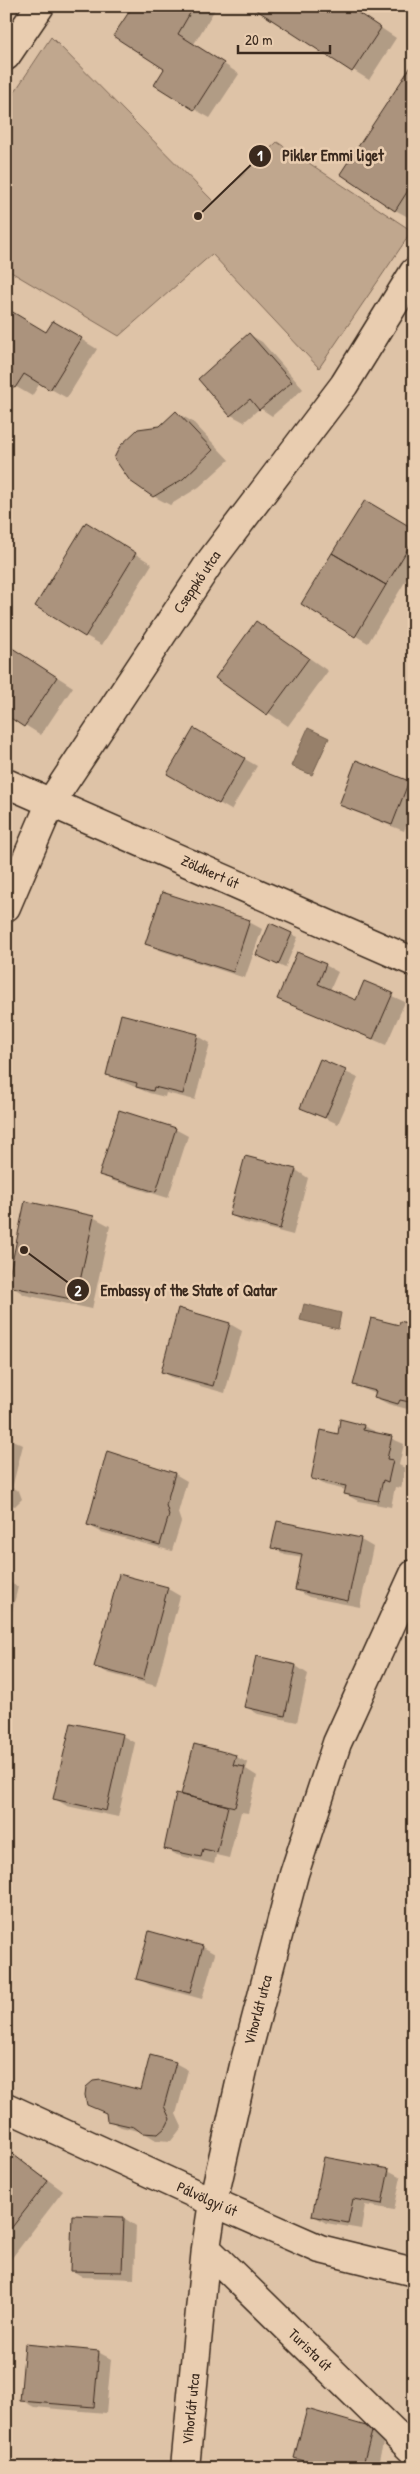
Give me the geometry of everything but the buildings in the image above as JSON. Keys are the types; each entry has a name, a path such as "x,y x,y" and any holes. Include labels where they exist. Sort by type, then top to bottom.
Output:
{"street":[{"path":"6,56 40,6"},
{"name":"Cseppkő utca","path":"6,907 51,802 210,562 349,378 414,272"},
{"name":"Zöldkert út","path":"6,783 414,962"},
{"name":"Vihorlát utca","path":"185,2468 206,2248 213,2202 245,2061 294,1874 337,1743 414,1574"},
{"name":"Pálvölgyi út","path":"6,2107 320,2249 414,2272"},
{"name":"Turista út","path":"206,2248 414,2452"}],"shaded area":[{"path":"51,37 214,202 277,142 412,231 319,368 212,254 119,336 6,269 6,105"},
{"path":"308,728 329,738 312,775 291,766"},
{"path":"304,1304 341,1313 338,1329 300,1320"}],"place":[{"name":"Pikler Emmi liget","path":"198,216"},
{"name":"Embassy of the State of Qatar","path":"24,1250"}]}
